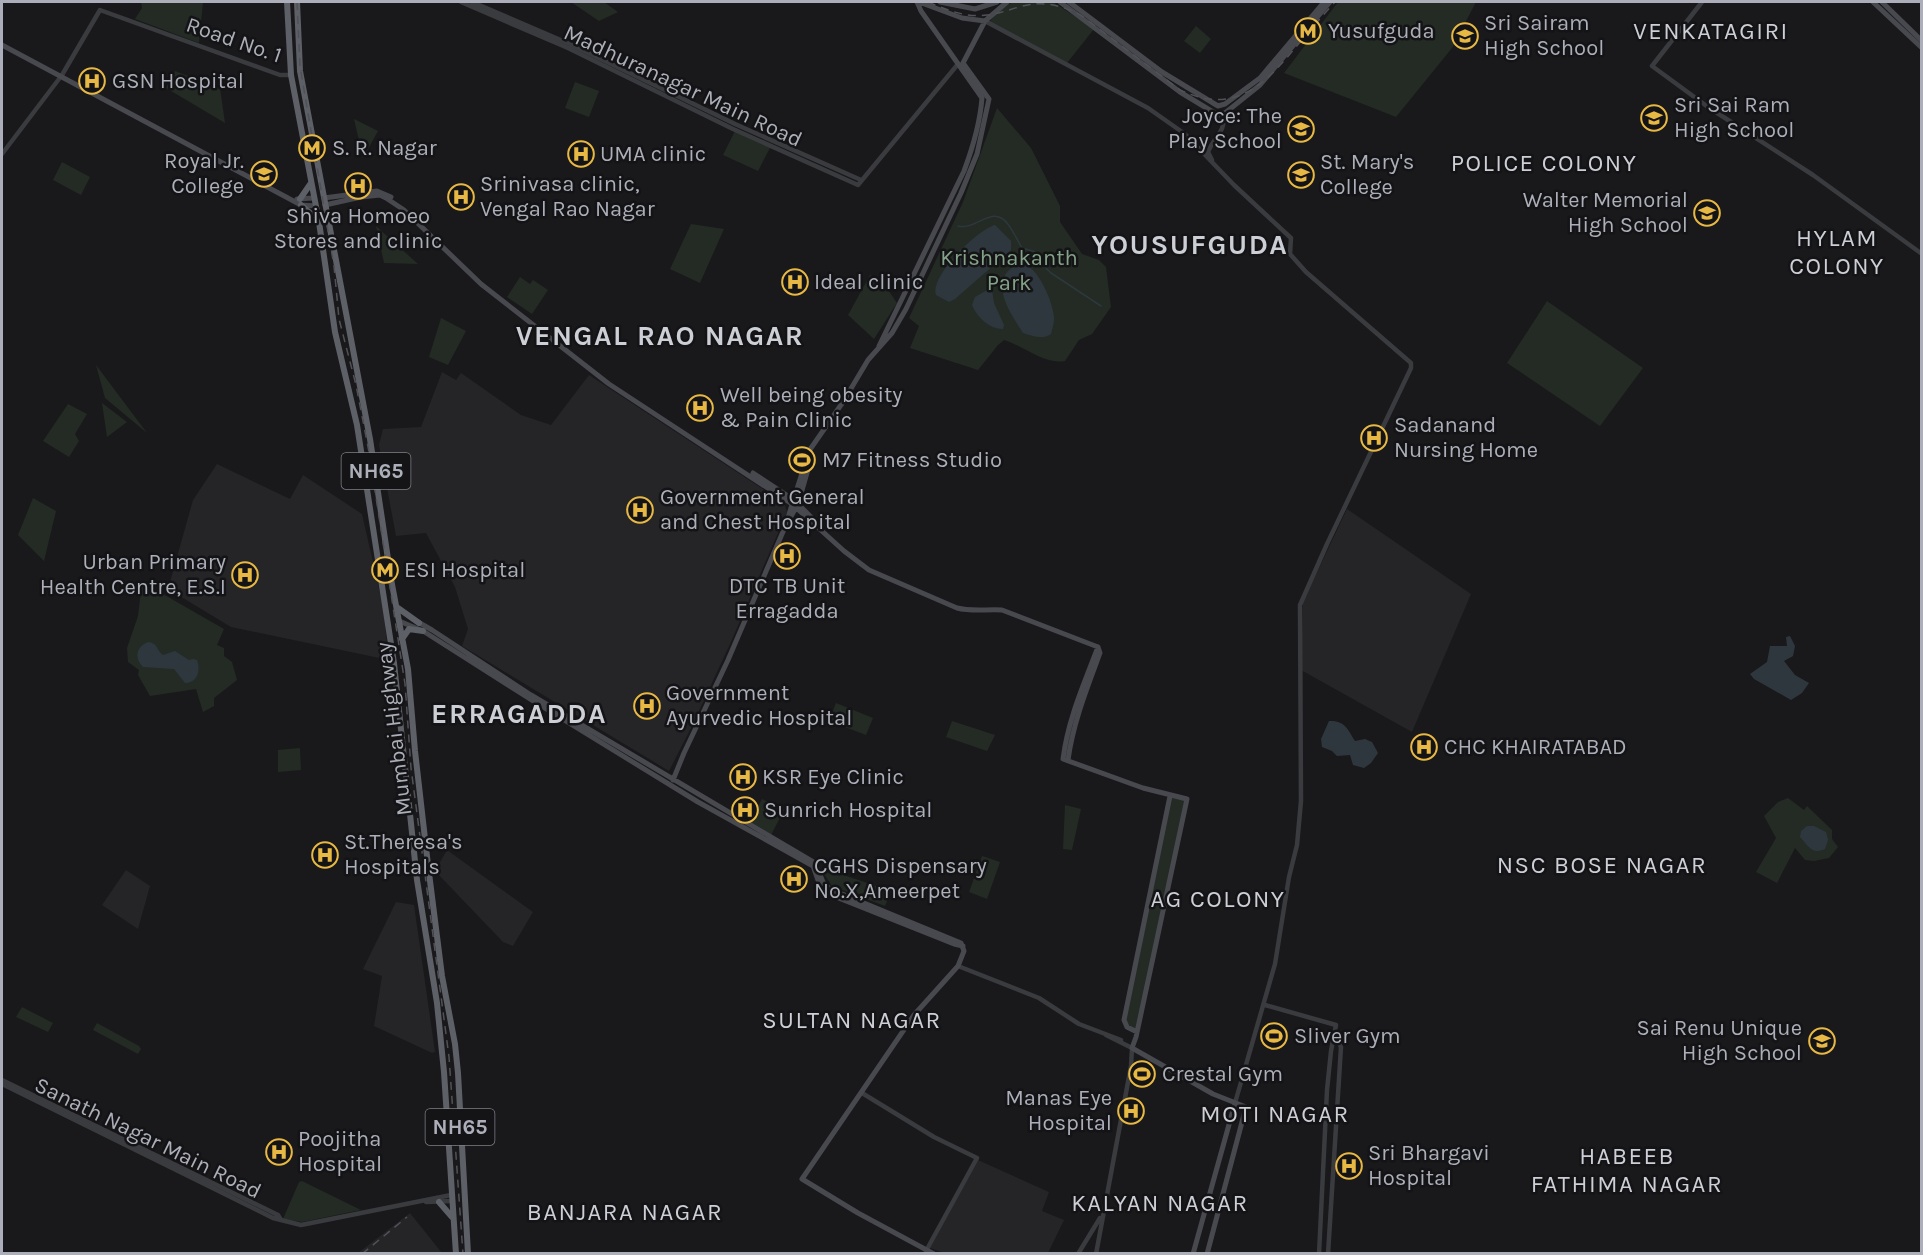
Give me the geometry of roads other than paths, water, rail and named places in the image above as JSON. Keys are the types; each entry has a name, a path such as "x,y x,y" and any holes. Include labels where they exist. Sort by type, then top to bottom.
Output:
{"highway":[{"name":"NH65","path":"287,2 291,75 316,206"},
{"name":"NH65","path":"297,2 300,71 324,201"},
{"path":"311,183 299,202 319,220"},
{"name":"Mumbai Highway","path":"324,201 380,496 408,669 414,751 442,976 458,1074 468,1254"},
{"name":"Mumbai Highway","path":"316,206 335,332 357,425 394,663 412,838 443,1063 451,1198"},
{"path":"367,498 380,496"},
{"path":"396,605 399,610 419,623"},
{"path":"402,639 409,629 423,631"},
{"path":"412,838 425,836"},
{"path":"431,978 442,976"},
{"name":"NH65","path":"451,1198 456,1254"},
{"path":"439,1202 453,1217"}],"main road":[{"path":"918,2 962,18 985,21"},
{"path":"918,2 921,11 958,64 978,92 986,98"},
{"path":"943,3 975,9 1007,2"},
{"path":"1060,2 1180,92 1218,115 1223,114 1260,86 1330,2"},
{"path":"1069,2 1162,72 1218,106 1225,104 1260,78 1324,2"},
{"path":"1873,2 1922,48"},
{"path":"1882,2 1922,41"},
{"path":"673,782 795,504 813,452 812,448 868,360 879,347 964,171 986,98 963,64 997,3"},
{"path":"2,43 290,199 316,206"},
{"path":"61,76 299,202 313,198"},
{"path":"324,201 366,191 384,192 405,207 475,276 555,341 627,394 795,504 847,553 873,573 957,608 969,611 1002,610 1098,647 1100,653 1078,712 1065,759 1143,788 1187,799 1134,1048 1150,1055 1162,1066 1235,1104 1246,1107 1207,1254"},
{"path":"399,617 520,693 673,782"},
{"path":"399,617 419,623 531,695 813,866 819,883 826,892 963,946 964,951 958,966 914,1015 802,1179 934,1254"},
{"path":"1136,1035 1127,1027 1124,1020 1170,796"},
{"path":"1194,1254 1235,1104"}],"street":[{"name":"Madhuranagar Main Road","path":"461,2 568,48 725,126 859,182"},
{"name":"Madhuranagar Main Road","path":"472,2 570,44 859,182"},
{"path":"1702,2 1652,66 1708,107 1813,175 1922,254"},
{"name":"Road No. 1","path":"61,76 100,10 280,75 291,75"},
{"path":"985,21 1148,108 1185,134 1286,234"},
{"path":"859,182 958,64"},
{"path":"2,154 61,76"},
{"path":"1223,114 1225,121 1220,134 1208,152 1210,159 1286,234 1291,240 1290,254 1306,272 1410,361 1411,368 1300,605 1301,801 1297,845 1289,877 1276,961 1235,1104"},
{"path":"958,966 1039,998 1079,1024 1134,1048 1096,1254"},
{"path":"1265,1005 1336,1025 1327,1090 1318,1254"},
{"path":"1328,1254 1341,1047 1335,1036"},
{"path":"2,1080 278,1215 281,1220 301,1225 424,1201 451,1198"},
{"name":"Sanath Nagar Main Road","path":"2,1084 281,1220"},
{"path":"862,1093 934,1137 977,1158 926,1251"},
{"path":"424,1201 439,1202 451,1198"},
{"path":"1078,1254 1103,1214"}],"waterway":[{"path":"958,226 965,227 990,217 1001,218 1009,226 1022,248 1039,253 1045,267 1051,273 1101,306"}],"railway":[{"path":"297,2 300,66 334,266 339,319 356,385 369,452 405,684 411,768 449,1057 463,1254"},
{"path":"928,2 949,10 979,16 1036,4 1067,9 1082,16 1180,90 1199,97 1216,99 1231,98 1259,85 1283,62 1335,2"},
{"path":"362,1254 407,1217"}],"place":[{"name":"Yusufguda","path":"1308,31"},
{"name":"Sri Sairam High School","path":"1465,36"},
{"name":"GSN Hospital","path":"92,81"},
{"name":"Sri Sai Ram High School","path":"1654,118"},
{"name":"Joyce: The Play School","path":"1301,129"},
{"name":"S. R. Nagar","path":"312,148"},
{"name":"UMA clinic","path":"581,154"},
{"name":"Royal Jr. College","path":"264,174"},
{"name":"St. Mary's College","path":"1301,175"},
{"name":"Shiva Homoeo Stores and clinic","path":"358,186"},
{"name":"Srinivasa clinic, Vengal Rao Nagar","path":"461,197"},
{"name":"Walter Memorial High School","path":"1707,213"},
{"name":"Ideal clinic","path":"795,282"},
{"name":"Well being obesity & Pain Clinic","path":"700,408"},
{"name":"Sadanand Nursing Home","path":"1374,438"},
{"name":"M7 Fitness Studio","path":"802,460"},
{"name":"Government General and Chest Hospital","path":"640,510"},
{"name":"DTC TB Unit Erragadda","path":"787,556"},
{"name":"ESI Hospital","path":"385,570"},
{"name":"Urban Primary Health Centre, E.S.I","path":"245,575"},
{"name":"Government Ayurvedic Hospital","path":"647,706"},
{"name":"CHC KHAIRATABAD","path":"1424,747"},
{"name":"KSR Eye Clinic","path":"743,777"},
{"name":"Sunrich Hospital","path":"745,810"},
{"name":"St.Theresa's Hospitals","path":"325,855"},
{"name":"CGHS Dispensary No.X,Ameerpet","path":"794,879"},
{"name":"Sliver Gym","path":"1274,1036"},
{"name":"Sai Renu Unique High School","path":"1822,1041"},
{"name":"Crestal Gym","path":"1142,1074"},
{"name":"Manas Eye Hospital","path":"1131,1111"},
{"name":"Poojitha Hospital","path":"279,1152"},
{"name":"Sri Bhargavi Hospital","path":"1349,1166"}],"district":[{"name":"VENKATAGIRI","path":"1711,31"},
{"name":"POLICE COLONY","path":"1544,163"},
{"name":"YOUSUFGUDA","path":"1190,244"},
{"name":"HYLAM COLONY","path":"1837,252"},
{"name":"VENGAL RAO NAGAR","path":"660,335"},
{"name":"ERRAGADDA","path":"519,713"},
{"name":"NSC BOSE NAGAR","path":"1602,865"},
{"name":"AG COLONY","path":"1218,899"},
{"name":"SULTAN NAGAR","path":"852,1020"},
{"name":"MOTI NAGAR","path":"1275,1114"},
{"name":"HABEEB FATHIMA NAGAR","path":"1627,1170"},
{"name":"KALYAN NAGAR","path":"1160,1203"},
{"name":"BANJARA NAGAR","path":"625,1212"}],"park label":[{"name":"Krishnakanth Park","path":"1009,270"}]}
